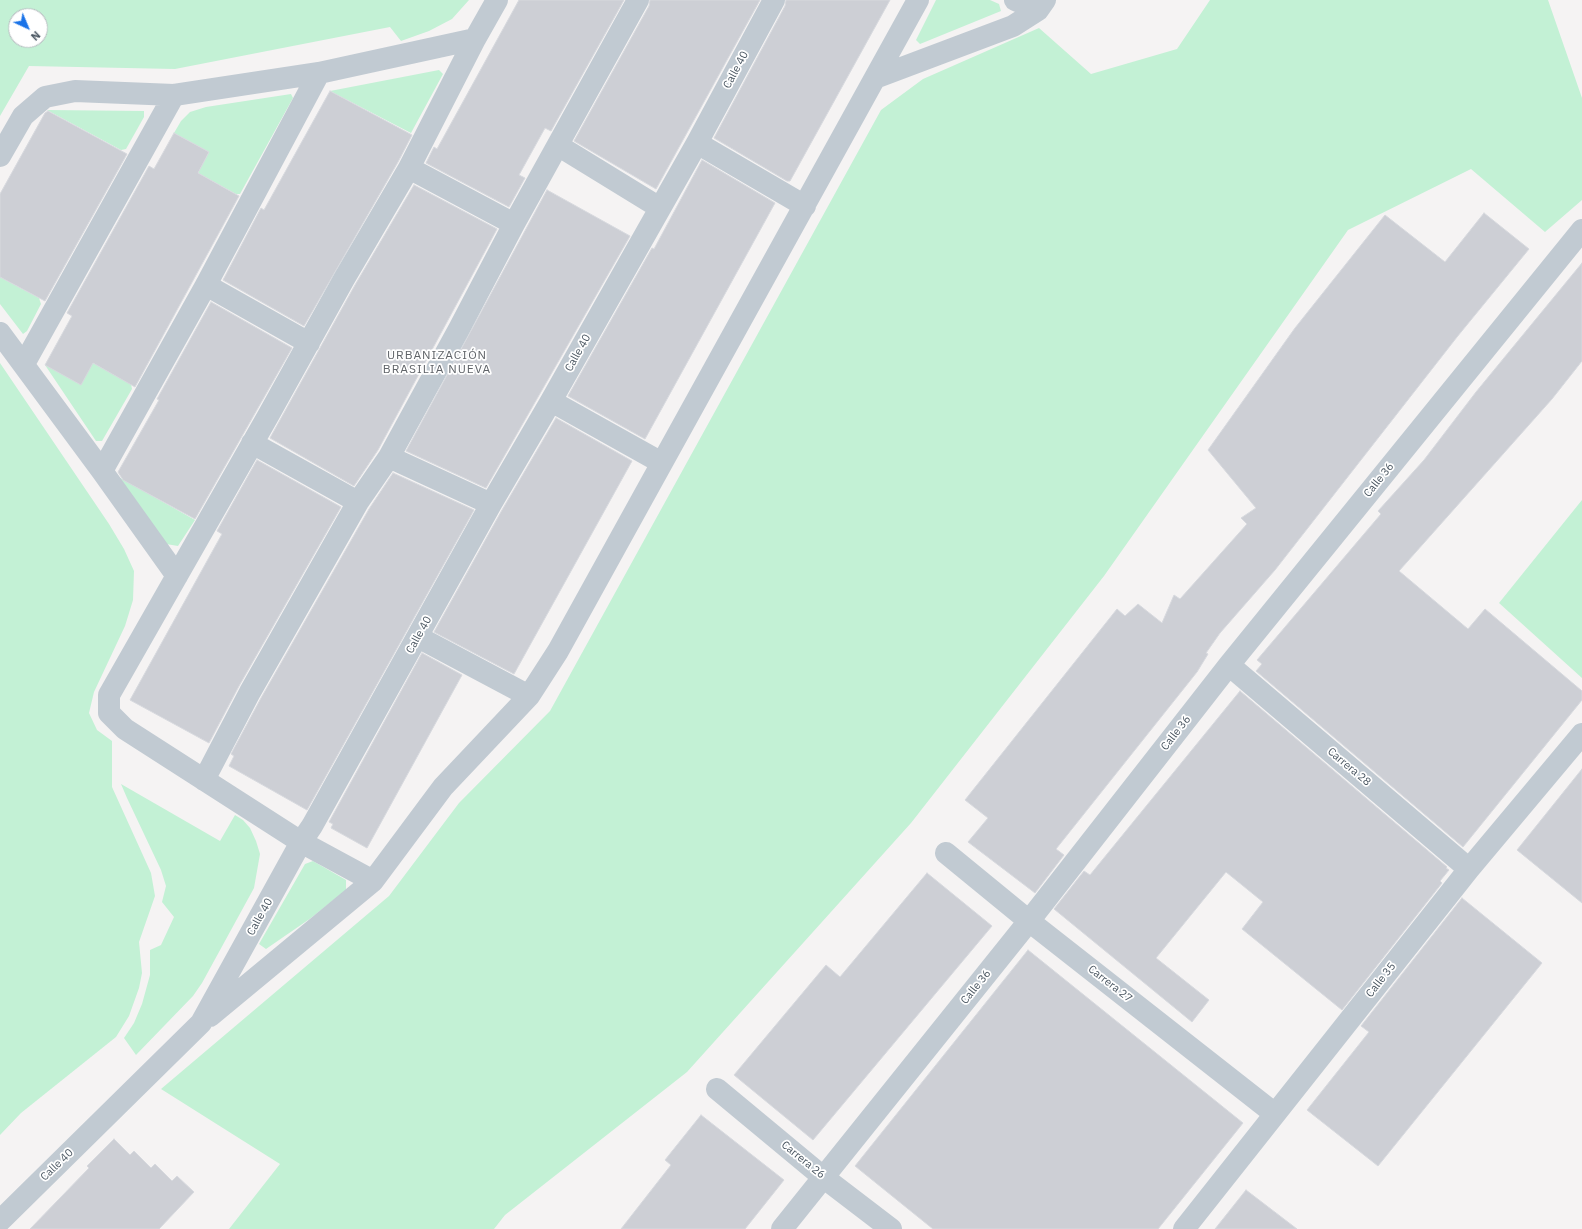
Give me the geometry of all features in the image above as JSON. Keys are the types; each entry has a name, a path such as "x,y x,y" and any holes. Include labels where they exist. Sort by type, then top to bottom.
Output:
{"street":[{"path":"373,881 301,842 125,729 109,713 109,695 409,168 475,39 497,0"},
{"path":"204,780 250,692 358,502 389,457 514,224 559,146 638,0"},
{"name":"Calle 40","path":"0,1221 202,1023 301,842 312,826 491,504 697,143 774,0"},
{"path":"202,1023 373,881 443,787 529,696 558,651 918,0"},
{"path":"1015,0 1041,5"},
{"path":"875,78 1013,26 1041,5"},
{"path":"0,156 23,116 45,97 75,91 174,95 319,73 475,39"},
{"path":"102,470 206,285 319,73"},
{"path":"24,364 174,95"},
{"path":"697,143 805,206"},
{"path":"559,146 660,208"},
{"path":"409,168 514,224"},
{"name":"Calle 36","path":"782,1229 1029,921 1229,665 1578,234"},
{"path":"206,285 309,343"},
{"path":"0,332 102,470 177,576"},
{"path":"551,401 662,463"},
{"path":"252,443 358,502"},
{"path":"389,457 491,504"},
{"path":"418,637 529,696"},
{"name":"Carrera 28","path":"1229,665 1468,869"},
{"name":"Calle 35","path":"1184,1229 1468,869 1582,734"},
{"name":"Carrera 27","path":"946,853 1029,921 1275,1114"},
{"name":"Carrera 26","path":"717,1089 823,1177 891,1229"}],"green space":[{"path":"0,0 469,0 452,19 429,31 401,41 390,27 175,69 29,66 0,116"},
{"path":"936,0 990,0 999,4 1001,11 920,44 916,40"},
{"path":"1210,0 1548,0 1582,98 1582,200 1545,232 1471,169 1348,230 1104,576 911,823 687,1072 505,1215 494,1229 229,1229 280,1164 161,1089 389,896 459,803 550,711 881,110 923,79 1039,28 1091,74 1177,49"},
{"path":"439,70 443,74 411,133 330,91"},
{"path":"291,94 293,98 240,194 236,194 198,173 209,152 174,133 181,121 190,112 206,107"},
{"path":"47,110 144,111 144,117 126,149 121,150"},
{"path":"0,277 39,298 41,304 27,331 23,334 0,304"},
{"path":"0,363 109,524 124,549 134,571 133,600 125,626 94,692 89,713 97,730 112,741 112,787 151,873 155,896 139,942 142,973 139,988 129,1016 116,1037 21,1113 0,1135"},
{"path":"93,363 131,384 132,389 102,441 96,441 45,365"},
{"path":"117,476 195,520 178,546 166,544"},
{"path":"1582,500 1582,678 1499,603"},
{"path":"121,784 220,841 235,815 243,820 250,828 260,854 254,888 202,983 193,996 136,1055 124,1038 134,1023 142,1004 150,975 150,950 161,945 174,917 162,902 166,886 161,870"},
{"path":"313,861 346,880 346,890 311,918 266,949 259,944 305,864"}],"building":[{"path":"519,0 624,0 551,131 545,128 519,175 525,178 509,207 426,163 434,147 437,149"},
{"path":"650,0 760,0 656,189 574,141 649,6"},
{"path":"786,0 890,0 790,181 787,181 714,138 785,6"},
{"path":"330,91 412,135 304,326 223,280 261,208 264,210"},
{"path":"48,111 127,154 45,301 0,277 0,194 45,113"},
{"path":"174,133 209,152 198,173 239,196 135,387 93,363 81,385 45,365 72,316 67,313 149,166 154,169"},
{"path":"702,160 775,203 645,439 568,396 652,248 654,249"},
{"path":"414,185 497,229 378,450 354,486 270,438 355,285"},
{"path":"547,190 630,236 486,488 406,451"},
{"path":"1484,213 1529,249 1457,337 1275,570 1220,633 1206,653 1208,654 1197,672 1056,849 1064,855 1035,893 968,842 988,818 965,800 1117,609 1125,616 1138,604 1162,623 1174,595 1180,599 1247,524 1241,518 1256,508 1208,450 1295,328 1385,215 1445,262"},
{"path":"1582,263 1582,361 1552,399 1399,571 1468,629 1485,609 1582,691 1582,700 1463,847 1256,671 1262,664 1257,660 1381,514 1378,511 1424,460 1476,392"},
{"path":"211,302 292,348 195,519 123,480 118,472 159,400 157,399"},
{"path":"556,418 632,461 514,674 434,632 502,510"},
{"path":"257,460 341,507 239,686 209,743 130,700 222,534 217,531"},
{"path":"393,473 474,510 307,810 229,766 234,756 231,754 261,698 369,509"},
{"path":"422,653 462,675 367,848 331,828 333,824 329,822"},
{"path":"1240,691 1449,870 1440,881 1442,883 1342,1010 1242,929 1263,902 1226,872 1156,958 1209,1000 1192,1022 1054,909 1084,871 1090,875"},
{"path":"1582,769 1582,903 1517,850"},
{"path":"927,873 992,926 813,1140 734,1075 826,965 840,977"},
{"path":"1462,898 1542,963 1378,1166 1307,1110 1369,1032 1361,1026"},
{"path":"1028,950 1243,1123 1158,1229 933,1229 855,1166"},
{"path":"701,1115 784,1180 745,1229 621,1229 671,1165 665,1160"},
{"path":"114,1139 130,1155 134,1151 151,1168 155,1164 172,1181 177,1176 194,1192 159,1229 30,1229 89,1168 87,1166"},
{"path":"1246,1190 1297,1229 1215,1229"}],"district":[{"name":"URBANIZACIÓN BRASILIA NUEVA","path":"437,363"}]}
